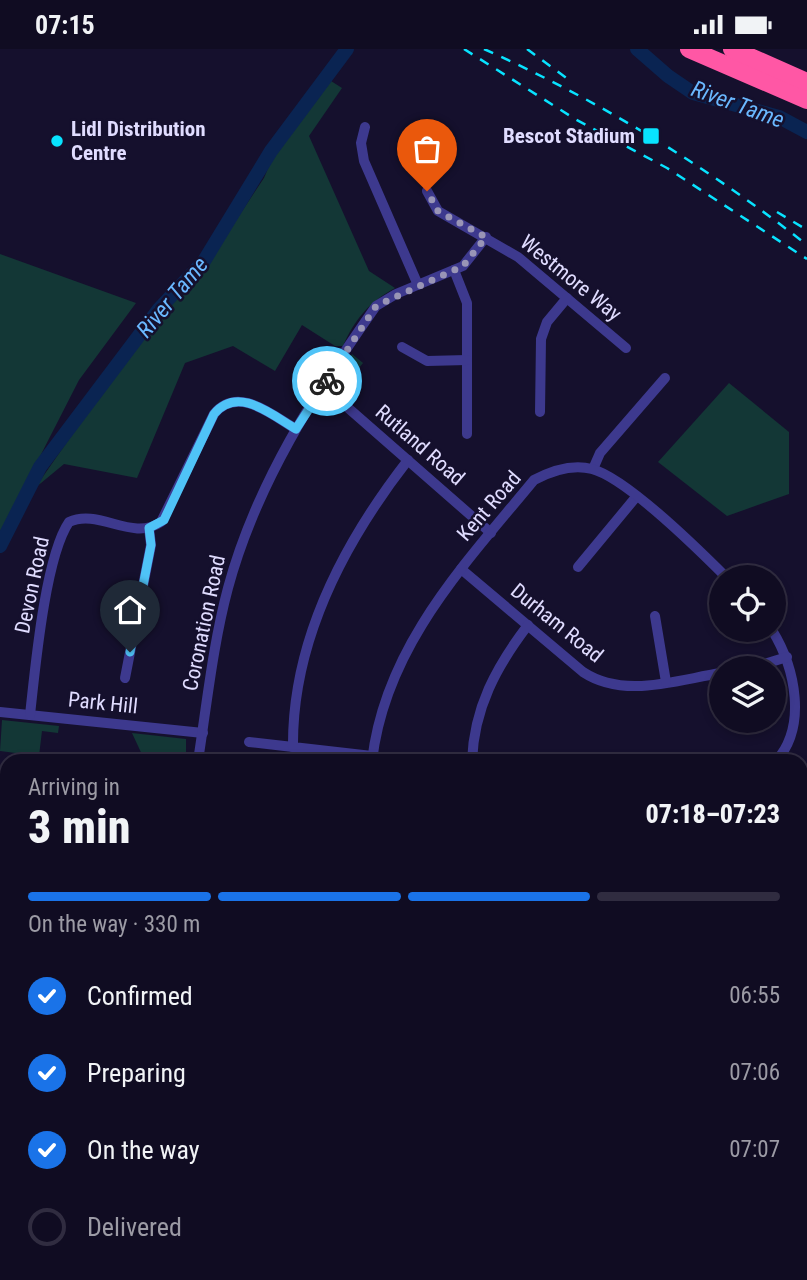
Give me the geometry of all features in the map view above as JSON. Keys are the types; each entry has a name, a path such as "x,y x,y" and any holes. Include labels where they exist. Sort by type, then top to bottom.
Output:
{"highway":[{"path":"689,49 807,100"},
{"path":"732,49 807,82"}],"street":[{"path":"365,127 361,143 363,162 418,285"},
{"name":"Westmore Way","path":"427,191 438,211 518,257 626,348"},
{"path":"467,434 467,303 454,270 469,261 486,237"},
{"name":"Coronation Road","path":"199,754 228,587 261,493 296,429 376,306 454,270"},
{"path":"540,412 544,328 567,298"},
{"path":"402,347 428,361 467,360"},
{"path":"665,379 600,453 593,469 636,497 712,565"},
{"name":"Rutland Road","path":"323,386 491,533"},
{"path":"125,678 151,545 149,528 164,520 211,420 222,406 232,401 248,402 296,429"},
{"path":"293,747 302,678 327,592 360,526 408,460"},
{"name":"Kent Road","path":"373,754 379,718 397,666 422,623 461,569 534,480 559,470 593,469"},
{"path":"578,567 636,497"},
{"name":"Devon Road","path":"30,715 42,621 65,529 69,523 83,517 127,527 149,528"},
{"name":"Durham Road","path":"461,569 583,672 605,684 633,687 709,675"},
{"path":"655,616 666,682"},
{"path":"473,754 475,727 486,690 528,625"},
{"path":"779,642 798,680 805,710 799,737 784,754"},
{"name":"Park Hill","path":"0,712 203,733"},
{"path":"249,742 339,754"}],"green space":[{"path":"331,81 342,88 309,136 369,271 395,288 364,312 343,346 335,346 302,325 275,371 233,346 185,363 137,478 64,464 35,488 124,360 213,255 264,178 272,159"},
{"path":"0,254 136,303 79,380 8,519 0,543"},
{"path":"352,354 363,363 340,391 335,378"},
{"path":"729,383 789,432 789,494 727,516 658,462"},
{"path":"2,720 59,726 58,733 42,731 39,754 0,751"},
{"path":"132,733 186,739 186,754 142,754"}],"waterway":[{"name":"River Tame","path":"0,546 40,467 159,309 204,261 271,151 347,49"},
{"name":"River Tame","path":"637,49 693,93 779,117 807,132"}],"railway":[{"path":"464,49 575,119 667,168 807,259"},
{"path":"484,49 569,90 651,137 731,189 807,245"},
{"path":"527,49 572,82"},
{"path":"777,212 807,230"}],"way so far":[{"path":"327,381 376,306 396,294 463,266 486,237 438,211 427,191"}],"place":[{"name":"Bescot Stadium","path":"651,136"},
{"name":"Lidl Distribution Centre","path":"57,141"}],"route":[{"path":"130,652 151,545 149,528 164,520 168,514 214,414 232,401 243,401 261,408 296,429 327,381"}]}
